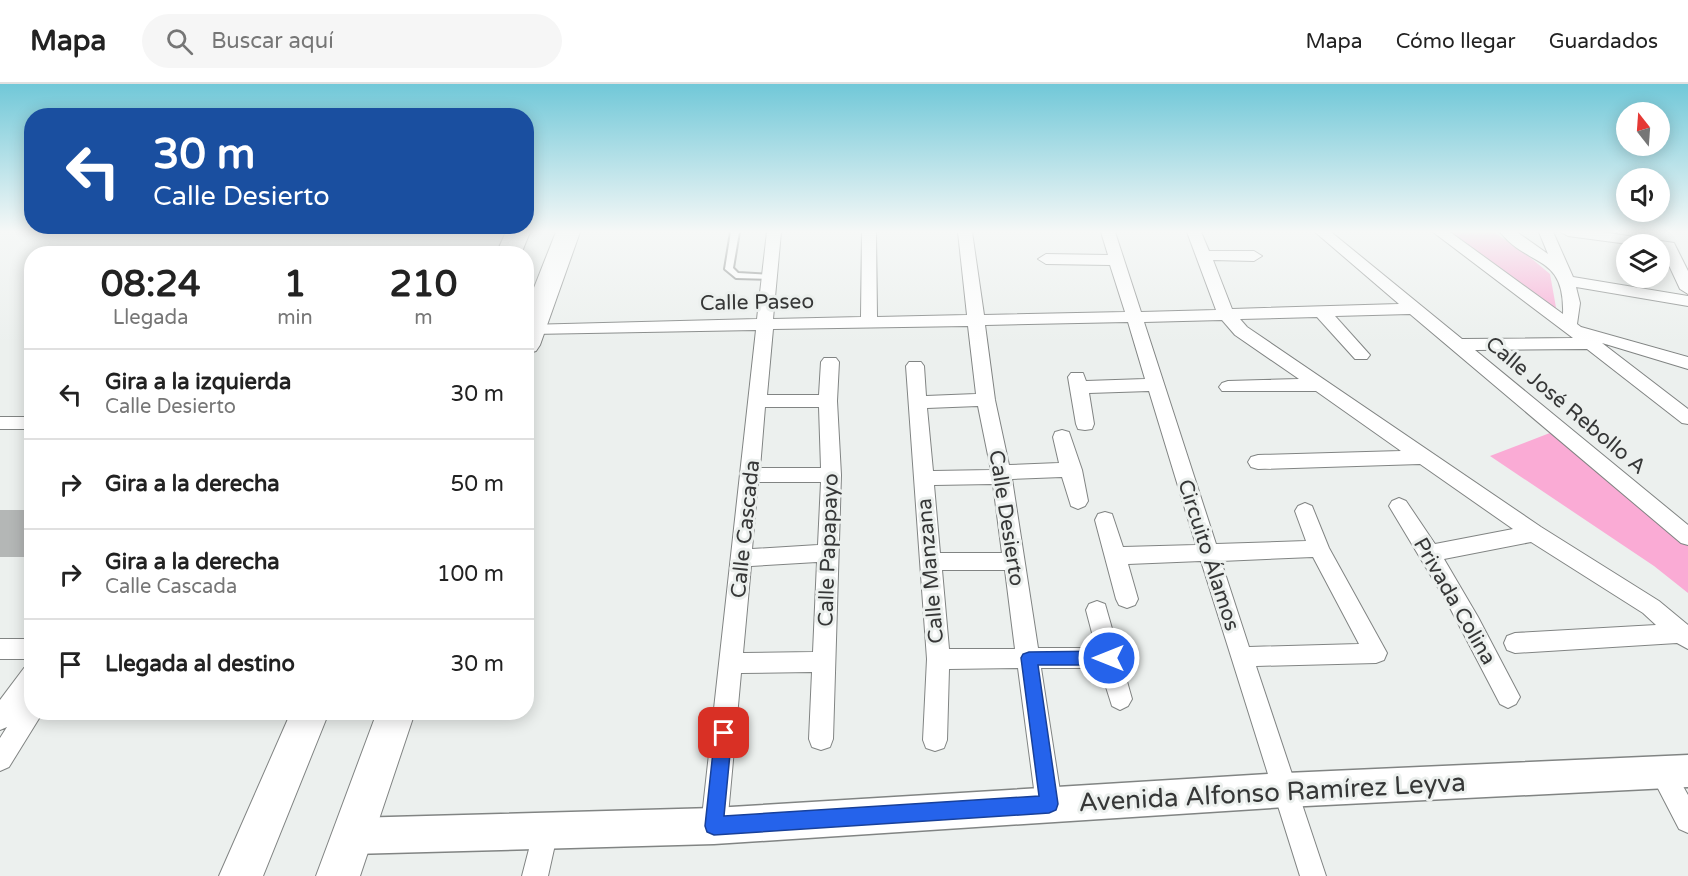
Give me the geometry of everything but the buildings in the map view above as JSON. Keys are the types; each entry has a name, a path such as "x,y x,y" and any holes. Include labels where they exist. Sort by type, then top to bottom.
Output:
{"main road":[{"path":"534,319 554,269"},
{"path":"241,876 307,720"},
{"path":"338,876 393,720"}],"street":[{"name":"Calle Cascada","path":"714,826 771,269"},
{"path":"869,269 869,323"},
{"name":"Calle Desierto","path":"970,269 986,400 1002,475 1049,804"},
{"name":"Circuito Álamos","path":"1120,269 1241,657 1313,876"},
{"path":"1208,269 1226,314 1241,331 1534,533 1651,608 1685,636"},
{"name":"Calle José Rebollo A","path":"1366,269 1688,537"},
{"path":"1491,269 1688,418"},
{"path":"1555,269 1564,276 1688,301"},
{"path":"1561,269 1573,303 1570,327"},
{"path":"1676,269 1688,289"},
{"name":"Calle Paseo","path":"534,334 765,324 977,321 1414,309"},
{"path":"1321,311 1361,355"},
{"path":"1570,327 1688,363"},
{"path":"1458,345 1591,343"},
{"name":"Calle Papapayo","path":"821,739 831,475 828,401 830,362"},
{"name":"Calle Manzana","path":"915,366 938,659 934,740"},
{"path":"1085,424 1078,382 1155,385"},
{"path":"1228,387 1320,385"},
{"path":"917,402 986,400"},
{"path":"758,401 828,401"},
{"path":"0,423 24,423"},
{"path":"1062,437 1078,501"},
{"path":"1258,462 1425,457"},
{"path":"922,478 1072,470"},
{"path":"750,475 831,475"},
{"name":"Privada Colina","path":"1399,506 1430,553 1487,654 1508,697"},
{"path":"1241,657 1376,653 1318,549 1305,511"},
{"path":"1105,520 1127,599"},
{"path":"1430,553 1534,533"},
{"path":"1116,556 1318,549"},
{"path":"742,558 827,553"},
{"path":"929,562 1014,561"},
{"path":"1097,610 1120,699"},
{"name":"Privada Colina","path":"1515,643 1685,636"},
{"path":"0,649 24,649"},
{"path":"938,659 1109,658"},
{"path":"731,663 824,662"},
{"path":"0,719 24,686"},
{"path":"0,759 26,720"},
{"path":"1675,772 1688,820"},
{"name":"Avenida Alfonso Ramírez Leyva","path":"352,836 714,826 1286,790 1675,772"},
{"path":"535,876 545,831"}],"lane":[{"path":"729,269 736,275 770,277"}],"shaded area":[{"path":"1497,269 1544,269 1550,274 1557,313"},
{"path":"1555,431 1688,542 1688,593 1654,566 1490,456"}],"route":[{"path":"724,733 714,826 1049,804 1029,658 1109,658"}]}
